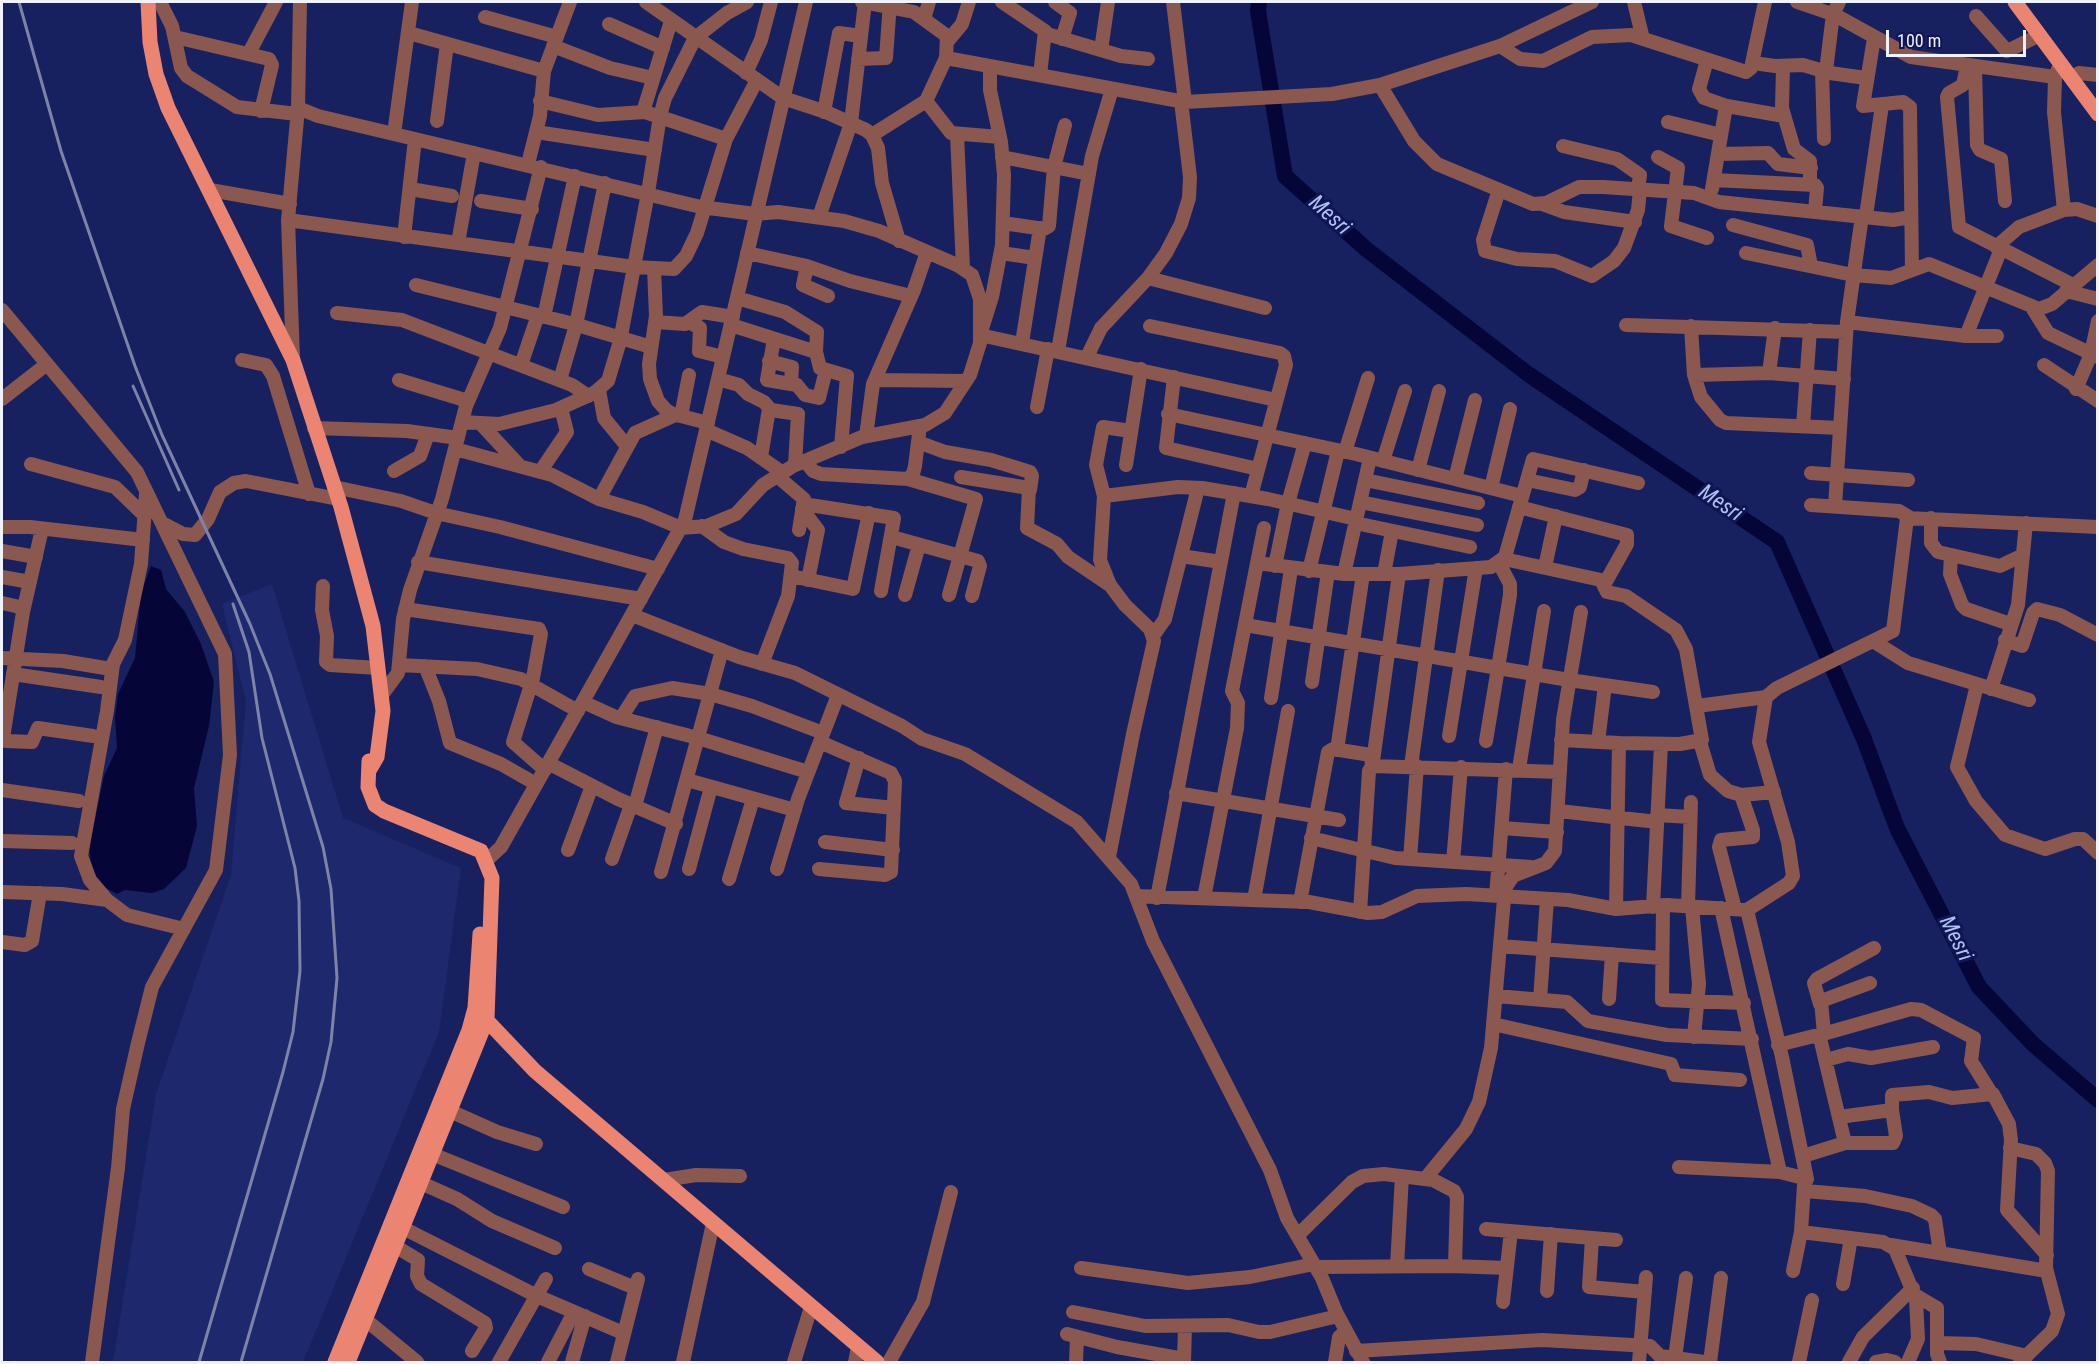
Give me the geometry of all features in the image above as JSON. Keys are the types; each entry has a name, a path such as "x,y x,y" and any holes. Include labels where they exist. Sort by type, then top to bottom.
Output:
{"main road":[{"path":"148,2 156,74 168,108 293,360 336,493 373,626 381,699 376,710 369,755 368,787 375,805 384,811 481,851 492,878 487,1019 474,1034 360,1318 348,1362"},
{"path":"2015,2 2040,35 2057,69 2097,114"},
{"path":"2026,2 2097,98"},
{"path":"335,1362 360,1318 403,1228 450,1111 474,1034 484,879 487,865"},
{"path":"475,1008 535,1071 877,1362"},
{"path":"474,1034 512,1047"}],"street":[{"path":"160,2 175,37 181,68 187,76 237,107 261,111 297,111 707,208 755,214 778,212 844,221 927,252 963,268 972,275 981,299 980,335"},
{"path":"249,54 276,2"},
{"path":"293,360 288,220 297,111 300,2"},
{"path":"394,134 412,2"},
{"path":"381,699 395,680 399,665 405,609 418,562 436,513 468,401 500,328 532,209 536,132 544,71 570,2"},
{"path":"462,422 499,424 561,408 594,393 608,381 621,337 660,116 670,85 695,38 727,13 747,2"},
{"path":"288,220 668,271 681,264 707,208 726,139 751,76 771,2"},
{"path":"487,865 501,847 685,520 806,2"},
{"path":"819,217 851,123 863,2 890,4 914,12 947,36 946,57 926,101 872,135"},
{"path":"924,19 929,2"},
{"path":"947,42 962,24 969,2"},
{"path":"1002,2 1047,34 1121,56 1148,59"},
{"path":"1055,2 1070,13 1062,39"},
{"path":"1101,50 1108,2"},
{"path":"1089,358 1107,320 1148,278 1166,253 1181,225 1189,198 1191,177 1173,2"},
{"path":"946,57 1183,102 1332,94 1380,85 1457,58 1500,46 1592,2"},
{"path":"1634,2 1643,39"},
{"path":"1500,46 1520,59 1536,62 1550,58 1592,38 1621,34 1746,72 1753,63 1765,2"},
{"path":"1797,2 1837,12 1874,38 1911,57 1971,67 2057,69 2054,112 2064,210"},
{"path":"654,4 671,21 783,98 851,123 872,135 878,148 882,183 899,241"},
{"path":"858,59 886,58 890,4"},
{"path":"1824,139 1824,70 1837,12"},
{"path":"1976,16 2007,51 2040,35"},
{"path":"485,17 555,41 610,68 653,78"},
{"path":"643,112 671,21"},
{"path":"609,24 663,48"},
{"path":"409,33 544,71"},
{"path":"824,112 839,33 861,36"},
{"path":"1040,75 1047,34"},
{"path":"175,37 266,57 272,62 261,111"},
{"path":"1874,38 1863,106 1903,102 1910,106 1912,270"},
{"path":"437,121 447,44"},
{"path":"1707,60 1699,93 1704,98 1726,106 1784,116"},
{"path":"1753,63 1803,65 1866,78"},
{"path":"314,428 428,434 540,472 599,499 643,512 681,528 702,526 736,514 763,485 800,463 866,436 920,426 945,413 966,381 992,297 1001,253 1002,157 990,90 990,66"},
{"path":"1783,66 1784,116 1794,149 1810,161 1810,184"},
{"path":"1971,67 1977,145 1980,150 2001,159 2005,201"},
{"path":"1971,67 1963,85 1949,93 1947,97 1957,222 1962,231 1999,248 2069,288 2097,299"},
{"path":"2079,73 2097,75"},
{"path":"1380,85 1426,155 1437,164 1533,204 1542,204 1564,212 1635,222"},
{"path":"1037,408 1053,350 1089,174 1113,88"},
{"path":"540,100 588,113 609,116 643,112 726,139"},
{"path":"926,101 946,129 957,134 1000,137"},
{"path":"1835,507 1847,327 1848,274 1864,216 1882,105"},
{"path":"1711,197 1726,106"},
{"path":"604,142 609,116"},
{"path":"1668,122 1721,135"},
{"path":"1003,223 1040,228 1049,226 1054,167 1065,125"},
{"path":"536,132 654,150"},
{"path":"957,134 963,268"},
{"path":"405,237 415,139"},
{"path":"1499,190 1482,245 1490,254 1517,259 1555,261 1592,276 1619,254 1635,222 1640,175 1617,159 1563,146"},
{"path":"458,243 474,153"},
{"path":"1718,154 1767,153 1778,164 1811,168"},
{"path":"1002,157 1089,174"},
{"path":"1658,157 1678,168 1671,226 1707,238"},
{"path":"521,365 541,316 558,256 575,176"},
{"path":"1714,180 1810,184 1817,188 1815,210"},
{"path":"560,380 576,325 605,183"},
{"path":"1542,204 1579,187 1695,193 1711,197 1719,202 1815,210 1893,220 1911,217"},
{"path":"410,189 452,196"},
{"path":"210,190 290,204"},
{"path":"481,201 532,209"},
{"path":"1966,336 1999,248 2019,226 2064,210 2077,209 2097,216"},
{"path":"1733,225 1807,245 1811,266"},
{"path":"1022,343 1040,228"},
{"path":"866,436 875,381 927,252"},
{"path":"747,253 807,266 850,281 911,296"},
{"path":"1001,253 1035,258"},
{"path":"1746,253 1848,274 1895,277 1929,264 2033,309 2048,333 2094,355"},
{"path":"2033,309 2045,307 2097,265"},
{"path":"807,266 803,285 828,296"},
{"path":"654,269 655,322 651,347 650,379 658,401 678,416 707,426 761,457 780,474 789,488 802,496 799,530"},
{"path":"1148,278 1265,308"},
{"path":"416,285 576,325 651,347"},
{"path":"737,298 785,312 817,332 816,352 820,368 845,375 848,379 841,447"},
{"path":"2,310 137,472 225,654 230,755 216,870 152,987 123,1109 118,1168 92,1362"},
{"path":"655,322 682,324 689,322 702,312 816,352"},
{"path":"337,313 402,320 594,393 604,418 626,445"},
{"path":"2076,389 2094,355 2097,321"},
{"path":"689,322 700,328 699,351 723,357"},
{"path":"1626,325 1810,330 1847,327 1966,336 1997,336"},
{"path":"1150,326 1280,352 1284,356 1286,365 1251,496"},
{"path":"1691,326 1694,375 1701,397 1711,412 1726,423 1840,428"},
{"path":"1769,373 1775,328"},
{"path":"1803,426 1810,330"},
{"path":"980,335 1123,364 1276,400"},
{"path":"774,339 765,379 790,384 801,388 805,395 819,398 826,370"},
{"path":"242,360 266,365 273,376 309,494"},
{"path":"2,399 47,364"},
{"path":"2044,365 2076,389 2097,401"},
{"path":"1125,465 1141,369"},
{"path":"1694,375 1769,373 1844,379"},
{"path":"678,416 689,375"},
{"path":"1174,376 1166,448 1258,469"},
{"path":"1309,571 1341,451 1368,378"},
{"path":"718,379 739,385 748,394 764,402 769,409 798,414 800,463"},
{"path":"399,380 468,401"},
{"path":"875,381 966,381"},
{"path":"1344,574 1365,480 1376,460 1405,391"},
{"path":"1418,470 1439,391"},
{"path":"1455,479 1475,400"},
{"path":"540,472 567,432 561,408"},
{"path":"761,457 769,409"},
{"path":"1491,488 1510,409"},
{"path":"1168,414 1341,451 1491,488 1556,516 1627,535 1627,544 1604,585"},
{"path":"599,499 626,445 635,433 645,426 678,416"},
{"path":"480,423 521,467"},
{"path":"908,479 913,474 920,426"},
{"path":"1109,857 1133,734 1153,650 1153,636 1150,629 1125,605 1110,585 1104,574 1099,553 1104,496 1096,465 1103,427 1131,431"},
{"path":"394,471 420,456 428,434"},
{"path":"918,442 1030,472 1026,526 1035,533 1057,543 1068,556 1110,585"},
{"path":"1275,566 1288,503 1305,443"},
{"path":"959,493 964,456"},
{"path":"1486,741 1511,588 1502,561 1534,458 1638,483"},
{"path":"800,463 821,474 908,479 959,493 977,501 949,595"},
{"path":"32,464 110,485 145,516"},
{"path":"1527,480 1575,490 1580,487 1584,470"},
{"path":"1811,473 1837,473 1908,480"},
{"path":"961,477 1030,490"},
{"path":"1365,480 1478,503"},
{"path":"162,523 183,534 195,536 208,519 220,492 234,483 246,481 309,494 336,493 401,501 436,513 500,527 658,569"},
{"path":"1104,496 1178,487 1234,493 1288,503 1392,531 1470,547"},
{"path":"1153,636 1165,619 1198,488"},
{"path":"147,492 143,540 131,617 125,640 113,664 107,711 81,846 84,868 107,900 136,919 184,929"},
{"path":"1157,898 1234,493"},
{"path":"1360,502 1477,525"},
{"path":"1811,505 1899,511 1909,517 2097,527"},
{"path":"802,507 869,513 894,518 881,591"},
{"path":"802,507 818,530 808,580"},
{"path":"792,576 853,589 869,513"},
{"path":"1545,567 1556,516"},
{"path":"1697,706 1766,697 1777,688 1893,629 1909,517"},
{"path":"1931,518 1932,547 1938,552 2000,567 2023,555"},
{"path":"2026,523 2019,600 2005,640 1984,687 1957,767 1976,801 2005,835 2045,849 2074,839 2083,839 2097,853"},
{"path":"702,526 724,542 743,549 788,558 792,563 788,596 762,664"},
{"path":"2,527 143,540"},
{"path":"1204,898 1224,801 1239,709 1232,691 1264,528"},
{"path":"42,529 24,608 8,658 13,674 4,740 32,742 38,728 93,736"},
{"path":"1384,574 1392,531"},
{"path":"892,537 980,563 972,596"},
{"path":"905,595 919,544"},
{"path":"2,551 36,557"},
{"path":"1951,555 1950,574 1962,605 1966,609 2010,624"},
{"path":"1181,556 1221,562"},
{"path":"1257,563 1344,574 1399,574 1476,568 1502,561 1598,578 1607,592 1626,596 1676,630 1686,649 1703,737 1700,742 1710,775 1728,791 1741,795 1774,792"},
{"path":"418,562 641,599"},
{"path":"1271,698 1291,568"},
{"path":"1449,736 1476,568"},
{"path":"1410,859 1414,766 1438,570"},
{"path":"1312,681 1328,572"},
{"path":"1337,750 1363,574"},
{"path":"1360,912 1369,771 1373,763 1399,574"},
{"path":"2,577 30,582"},
{"path":"323,586 322,610 327,636 326,662 330,665 378,668"},
{"path":"2,603 24,608"},
{"path":"405,609 539,629 541,634 531,682 513,742 547,766 676,824"},
{"path":"2005,640 2022,646 2033,613 2037,609 2060,615 2097,635"},
{"path":"1425,1179 1475,1114 1491,1048 1500,946 1499,865 1502,828 1534,674 1544,611"},
{"path":"1500,897 1508,881 1552,856 1557,832 1562,740 1569,680 1581,612"},
{"path":"632,615 722,650 795,673 902,726 922,739 965,754 1067,814 1109,857 1131,884 1153,941 1270,1170 1287,1218 1315,1266 1360,1357 1542,1340 1651,1346 1660,1356 1704,1362"},
{"path":"1245,625 1653,692"},
{"path":"1870,642 1908,663 2029,700"},
{"path":"661,872 722,650"},
{"path":"8,658 63,661 105,668"},
{"path":"399,665 490,671 531,682 580,707 698,738 808,772"},
{"path":"425,666 439,701 450,743 501,764 537,784"},
{"path":"13,674 101,687"},
{"path":"1598,742 1605,685"},
{"path":"621,718 632,698 638,694 672,688 710,694 784,716 894,776 893,850 892,868 889,874 819,869"},
{"path":"777,870 808,772 838,695"},
{"path":"1136,896 1320,903 1360,912 1382,912 1417,896 1428,895 1547,898 1616,909 1658,906 1734,909 1792,878 1788,843 1760,742 1766,697"},
{"path":"1254,900 1288,711"},
{"path":"612,859 633,806 657,727"},
{"path":"1562,740 1661,744 1700,742"},
{"path":"1616,909 1619,743"},
{"path":"1661,744 1657,818 1662,1000 1744,1003"},
{"path":"1300,902 1328,752 1337,750 1371,755 1373,763"},
{"path":"859,758 846,802 894,808"},
{"path":"1373,763 1560,772"},
{"path":"1453,862 1461,767"},
{"path":"687,780 795,810"},
{"path":"568,850 592,786"},
{"path":"689,869 711,787"},
{"path":"2,790 79,801"},
{"path":"1176,793 1338,820"},
{"path":"1741,795 1753,830 1753,837 1721,840 1719,847 1734,909 1778,1045 1803,1156 1806,1185 1801,1232 1792,1271"},
{"path":"729,879 753,798"},
{"path":"1690,802 1690,907 1699,977 1694,1037"},
{"path":"1559,810 1619,818 1690,818"},
{"path":"1502,828 1557,832"},
{"path":"1311,838 1364,853 1410,859 1535,867"},
{"path":"2,841 72,843"},
{"path":"825,842 893,850"},
{"path":"2,892 40,893 107,900"},
{"path":"2,942 26,945 32,941 40,893"},
{"path":"1540,1000 1547,898"},
{"path":"1734,909 1744,1003 1780,1173"},
{"path":"1500,946 1661,957"},
{"path":"1845,1143 1820,1035 1820,1005 1814,983 1816,979 1874,948"},
{"path":"1609,999 1612,954"},
{"path":"1820,1005 1824,999 1870,983"},
{"path":"1496,996 1567,1002 1588,1021 1667,1035 1752,1039"},
{"path":"1778,1045 1911,1009 1921,1010 1974,1038 1971,1061 2009,1125 2007,1210 2047,1255"},
{"path":"1493,1024 1671,1064 1675,1075 1740,1080"},
{"path":"1826,1060 1848,1054 1871,1058 1933,1047"},
{"path":"1803,1156 1845,1143 1893,1143 1896,1136 1892,1095 1929,1092 1952,1098 1991,1093"},
{"path":"1839,1117 1892,1110"},
{"path":"450,1111 497,1132 536,1144"},
{"path":"1937,1343 1976,1344 2024,1359 2052,1330 2057,1320 2058,1309 2047,1270 2048,1172 2045,1163 2036,1154 2010,1148"},
{"path":"432,1155 563,1207"},
{"path":"1679,1167 1780,1173 1806,1185 1912,1206 1931,1215 1937,1225 1940,1253"},
{"path":"664,1180 701,1174 740,1176"},
{"path":"1298,1235 1358,1179 1373,1174 1425,1179 1444,1185 1457,1197 1455,1266"},
{"path":"1397,1266 1402,1176"},
{"path":"421,1183 458,1199 492,1221 555,1248"},
{"path":"889,1362 926,1292 951,1192"},
{"path":"683,1362 713,1223"},
{"path":"403,1228 537,1296 623,1333"},
{"path":"1486,1229 1616,1240"},
{"path":"1503,1302 1511,1231"},
{"path":"1801,1232 2047,1270"},
{"path":"1547,1291 1551,1234"},
{"path":"1592,1238 1589,1287 1645,1292"},
{"path":"1843,1284 1851,1238"},
{"path":"1891,1245 1914,1292 1918,1339 1908,1362"},
{"path":"395,1246 418,1260 417,1276 421,1284 485,1323 486,1328 472,1351"},
{"path":"1082,1268 1188,1283 1250,1277 1315,1266 1455,1266 1507,1269"},
{"path":"589,1269 637,1283 617,1362"},
{"path":"1639,1362 1646,1277"},
{"path":"1675,1358 1686,1278"},
{"path":"1710,1362 1720,1278"},
{"path":"499,1362 546,1279"},
{"path":"1914,1292 1937,1308 1937,1343 1940,1362"},
{"path":"1849,1362 1863,1337 1914,1292"},
{"path":"1799,1362 1812,1300"},
{"path":"794,1362 811,1307"},
{"path":"1073,1312 1145,1326 1228,1325 1245,1330 1270,1332 1338,1316"},
{"path":"548,1362 580,1314"},
{"path":"572,1362 580,1314"},
{"path":"360,1318 417,1362"},
{"path":"1076,1362 1072,1336 1128,1356 1184,1361 1185,1326"},
{"path":"1335,1362 1339,1337 1346,1331"},
{"path":"855,1362 858,1347"},
{"path":"1876,1362 1887,1360 1895,1362"}],"shaded area":[{"path":"151,566 161,570 166,589 185,612 201,644 214,682 209,726 194,788 197,826 186,868 164,889 152,893 125,890 117,894 100,885 92,868 89,849 104,776 117,748 115,717 118,694 135,658 141,593"},
{"path":"272,584 343,818 461,868 439,1032 303,1362 113,1362 156,1094 231,875 246,701 222,604"}],"waterway":[{"name":"Mesri","path":"1259,2 1258,11 1285,176 1366,249 1528,374 1777,542 1864,739 1897,828 1979,987 2033,1044 2098,1100"}],"railway":[{"path":"19,2 61,151 135,366 162,435 250,624 270,674 323,847 331,889 337,978 331,1042 323,1079 241,1362"},
{"path":"133,386 179,490"},
{"path":"199,1362 283,1072 293,1032 300,971 299,901 295,868 262,738 249,652 233,604"}]}
